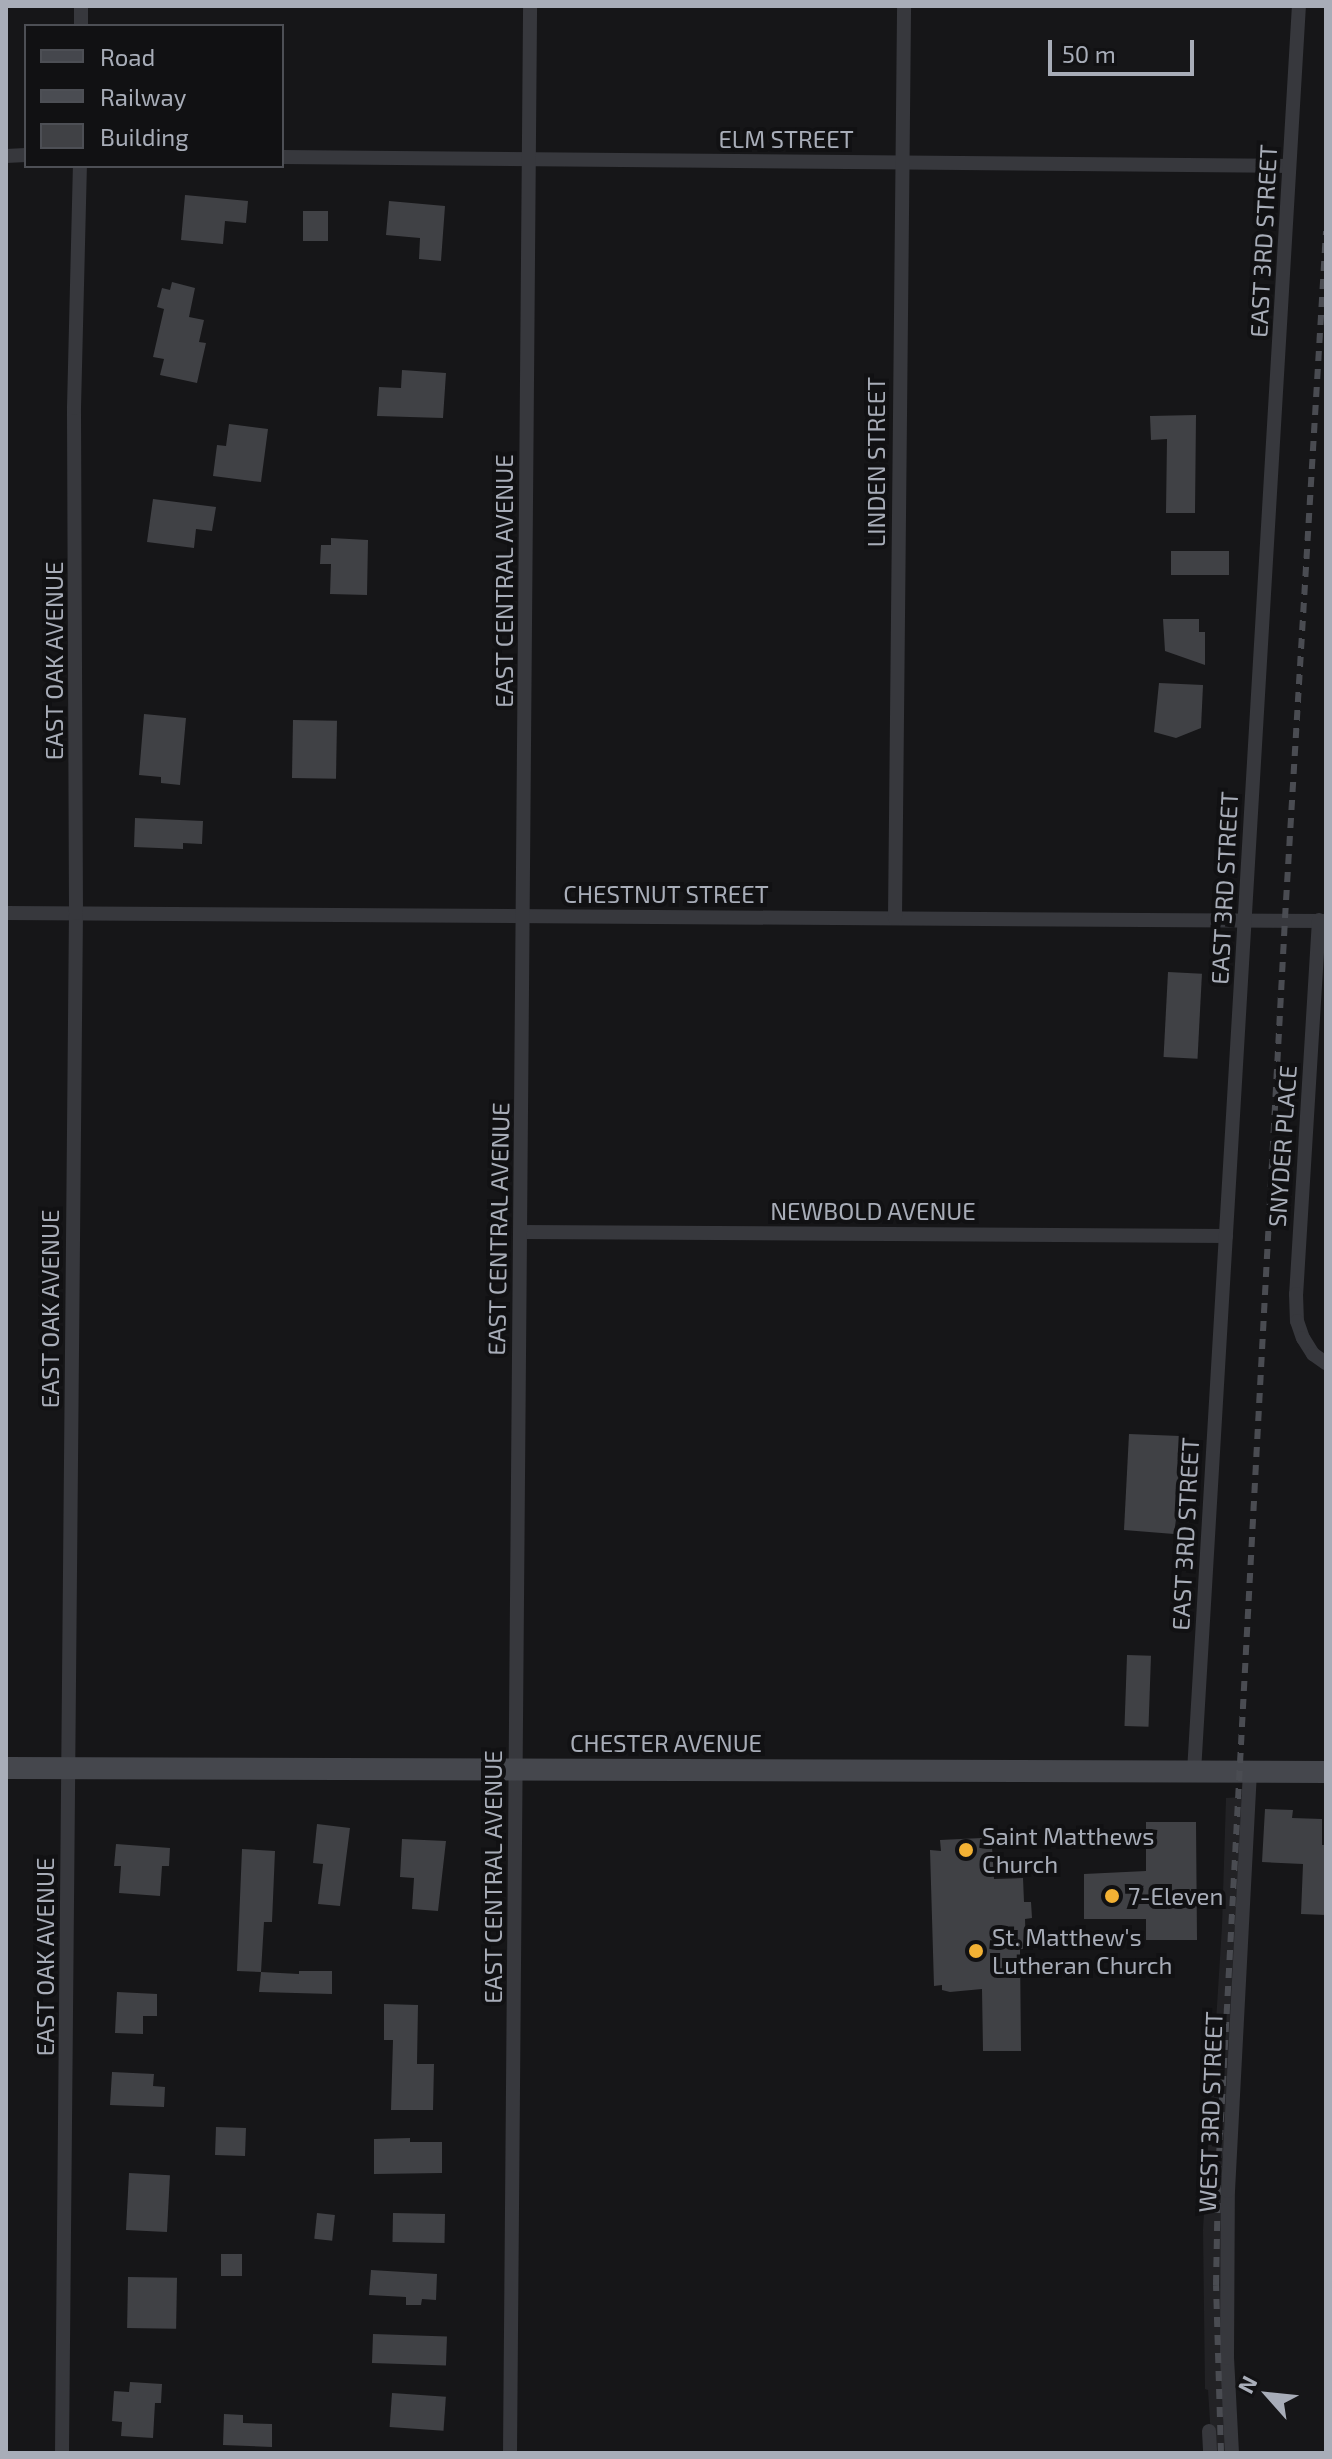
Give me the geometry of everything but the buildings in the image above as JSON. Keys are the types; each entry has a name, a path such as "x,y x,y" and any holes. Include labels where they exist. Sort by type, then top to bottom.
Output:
{"main road":[{"name":"CHESTER AVENUE","path":"6,1768 1326,1772"}],"street":[{"name":"EAST CENTRAL AVENUE","path":"510,2453 530,6"},
{"name":"LINDEN STREET","path":"895,918 900,162 904,6"},
{"name":"EAST 3RD STREET","path":"1194,1772 1299,6"},
{"name":"ELM STREET","path":"284,157 1289,166"},
{"name":"EAST OAK AVENUE","path":"62,2453 76,913 74,408 80,168"},
{"name":"CHESTNUT STREET","path":"6,913 1323,920"},
{"name":"SNYDER PLACE","path":"1323,920 1296,1294 1297,1321 1303,1338 1313,1354 1326,1363"},
{"name":"NEWBOLD AVENUE","path":"520,1232 1226,1236"},
{"name":"WEST 3RD STREET","path":"1232,2453 1227,2358 1230,2132 1250,1772"},
{"path":"1209,2431 1210,2453"}],"shaded area":[{"path":"1243,1797 1226,2453 1212,2453 1208,2390 1205,2389 1203,2229 1222,1926 1226,1798"}],"railway":[{"path":"1221,2453 1216,2285 1218,2176 1285,918 1326,231"}],"place":[{"name":"Saint Matthews Church","path":"966,1850"},
{"name":"7-Eleven","path":"1112,1896"},
{"name":"St. Matthew's Lutheran Church","path":"976,1951"}]}
